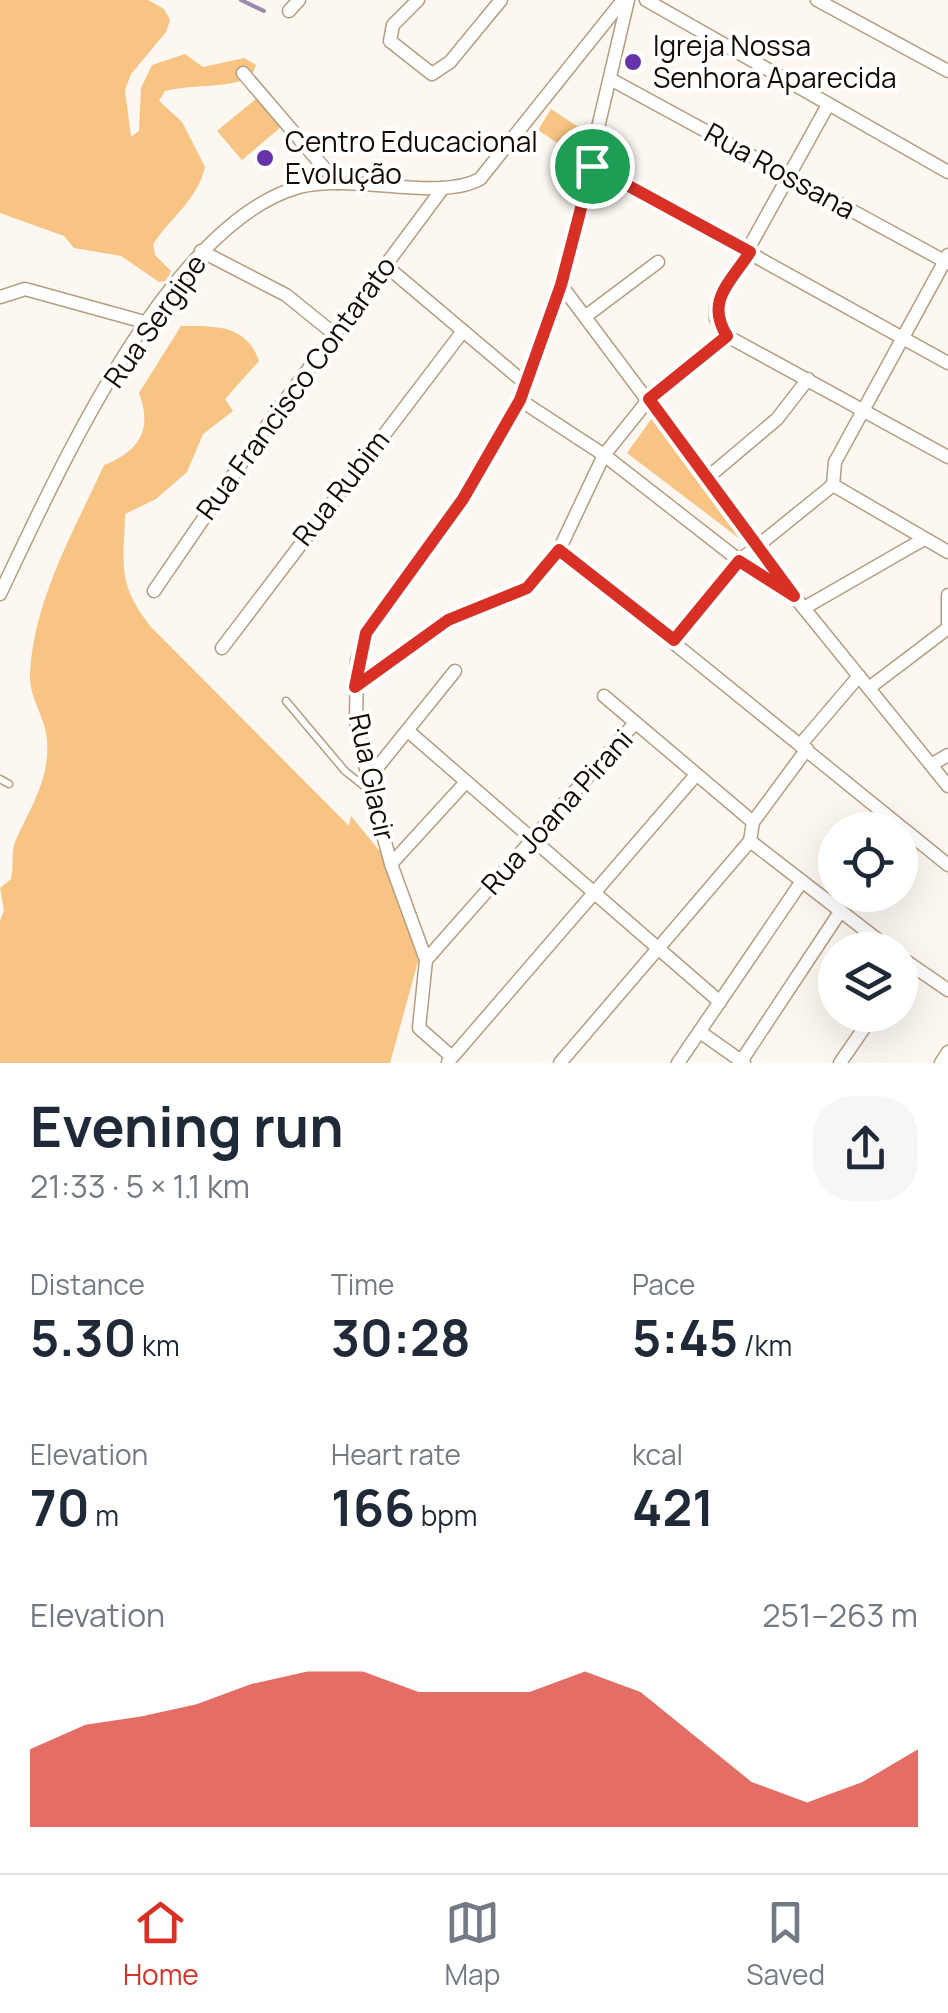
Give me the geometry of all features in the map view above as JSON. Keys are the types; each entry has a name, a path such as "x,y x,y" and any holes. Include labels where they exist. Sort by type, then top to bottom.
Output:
{"street":[{"path":"289,11 299,0"},
{"path":"418,0 394,25 390,37 393,45 421,70 438,73 500,0"},
{"name":"Rua Glacir","path":"450,1060 420,1028 426,960 391,864 369,786 356,722 355,687 366,633 463,499 520,400 561,285 612,80 626,0"},
{"name":"Rua Sergipe","path":"0,594 67,459 148,324 201,251 264,200 308,185 443,188 472,183 488,174 626,0"},
{"path":"646,0 948,172"},
{"path":"817,0 948,71"},
{"path":"243,73 337,183"},
{"name":"Rua Rossana","path":"612,80 947,260"},
{"path":"828,105 719,302 716,316 727,336 948,457"},
{"path":"592,166 948,363"},
{"name":"Rua Francisco Contarato","path":"154,591 333,333 443,188"},
{"path":"201,251 286,295 333,333"},
{"path":"674,640 739,561 833,485 836,462 947,260"},
{"path":"586,316 658,262"},
{"path":"385,264 526,384"},
{"path":"561,285 794,596 948,786"},
{"path":"0,296 25,289 148,324"},
{"name":"Rua Rubim","path":"222,648 463,331"},
{"path":"355,687 448,620 527,588 559,550 604,454 649,399 727,336"},
{"path":"707,478 777,418 808,378"},
{"path":"520,400 604,454 739,561 794,596"},
{"path":"833,485 948,552"},
{"path":"804,608 924,539"},
{"path":"559,550 948,864"},
{"path":"560,1063 750,840 752,822 804,746 864,682 948,628 948,595"},
{"path":"369,786 455,670"},
{"path":"604,696 636,723"},
{"name":"Rua Joana Pirani","path":"426,960 636,723 752,822"},
{"path":"408,731 720,1002"},
{"path":"932,764 948,755"},
{"path":"450,1060 695,776"},
{"path":"391,864 466,782"},
{"path":"750,840 818,897"},
{"path":"678,1063 800,884"},
{"path":"700,1032 742,1062 840,912 867,932"},
{"path":"918,973 948,990"},
{"path":"840,1063 861,1032"},
{"path":"941,1063 948,1052"}],"lane":[{"path":"286,701 346,771 369,786"},
{"path":"0,779 9,784"}],"shaded area":[{"path":"0,0 148,0 164,9 170,20 166,32 131,74 125,90 131,137 139,131 141,88 152,65 185,54 203,67 244,58 256,65 251,78 165,91 159,101 182,122 205,167 190,198 153,244 155,255 171,271 166,281 159,282 121,256 74,248 64,236 0,213"},
{"path":"257,98 281,127 242,160 217,131"},
{"path":"551,109 586,132 572,153 538,130"},
{"path":"181,326 217,327 238,334 259,361 225,399 233,411 203,434 187,472 156,499 125,514 127,585 151,627 349,826 351,816 400,876 423,943 390,1063 0,1063 0,921 4,910 0,888 11,879 15,842 38,793 47,755 46,732 30,684 39,620 57,567 104,465 126,453 140,438 144,418 139,393"},
{"path":"655,414 744,542 627,453"}],"waterway":[{"path":"241,0 264,11"}],"place":[{"name":"Igreja Nossa Senhora Aparecida","path":"633,62"},
{"name":"Centro Educacional Evolução","path":"265,158"}],"route":[{"path":"592,166 750,252 716,307 716,319 727,336 649,399 794,596 739,561 674,640 559,550 527,588 448,620 355,687 357,660 366,633 463,499 520,400 561,285 592,166"}]}
